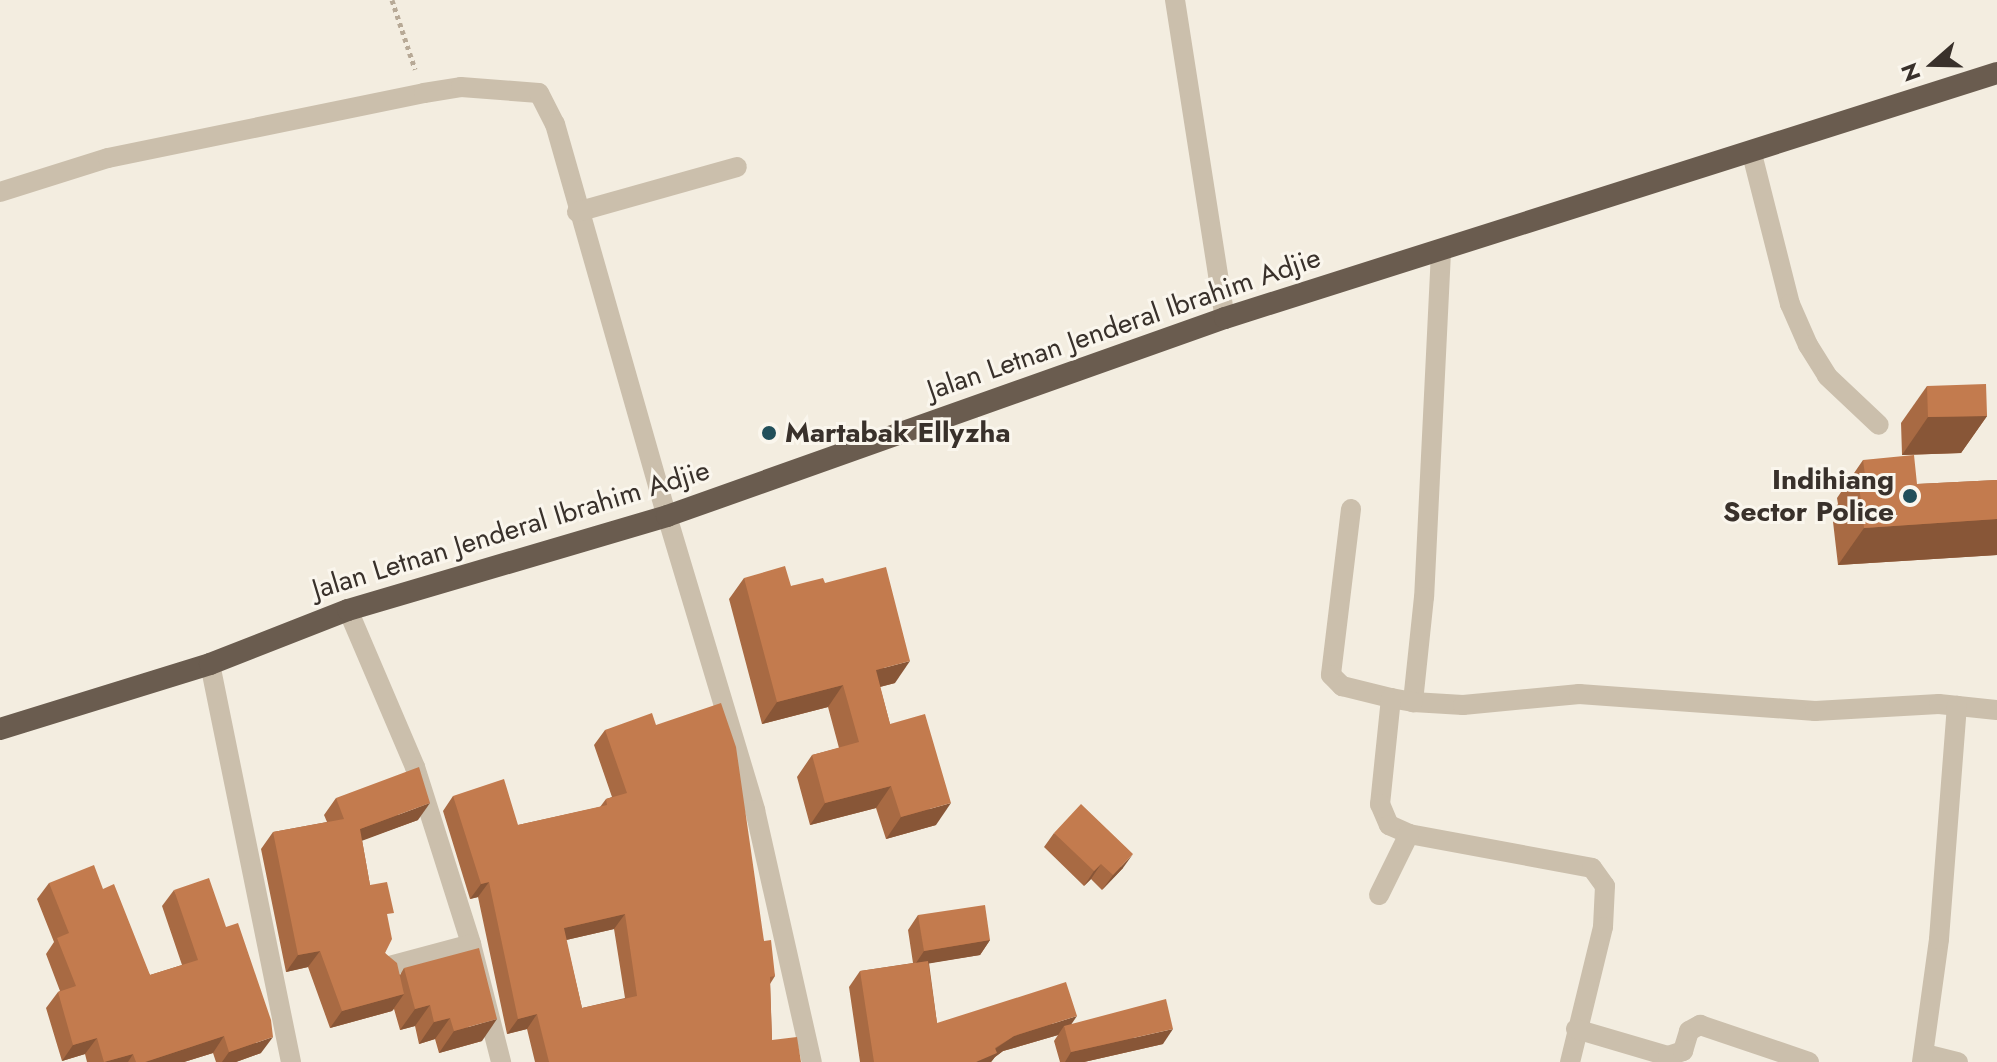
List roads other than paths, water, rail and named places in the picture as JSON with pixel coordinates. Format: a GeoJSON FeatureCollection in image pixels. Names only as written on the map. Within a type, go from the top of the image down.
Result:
{"type":"FeatureCollection","features":[{"type":"Feature","properties":{"kind":"highway","name":"Jalan Letnan Jenderal Ibrahim Adjie"},"geometry":{"type":"LineString","coordinates":[[0,729],[210,664],[348,610],[667,516],[1225,318],[1752,154],[1997,73]]}},
{"type":"Feature","properties":{"kind":"street"},"geometry":{"type":"LineString","coordinates":[[1175,0],[1225,318]]}},
{"type":"Feature","properties":{"kind":"street"},"geometry":{"type":"LineString","coordinates":[[0,192],[108,158],[424,93],[461,87],[539,93],[555,124],[577,212],[755,810],[812,1062]]}},
{"type":"Feature","properties":{"kind":"street"},"geometry":{"type":"LineString","coordinates":[[1752,154],[1790,304],[1808,345],[1827,376],[1879,425]]}},
{"type":"Feature","properties":{"kind":"street"},"geometry":{"type":"LineString","coordinates":[[577,212],[737,167]]}},
{"type":"Feature","properties":{"kind":"street"},"geometry":{"type":"LineString","coordinates":[[1413,702],[1429,518],[1441,252]]}},
{"type":"Feature","properties":{"kind":"street"},"geometry":{"type":"LineString","coordinates":[[1351,509],[1331,675],[1342,686],[1413,702],[1463,705],[1579,694],[1815,711],[1957,706],[1997,710]]}},
{"type":"Feature","properties":{"kind":"street"},"geometry":{"type":"LineString","coordinates":[[348,610],[415,767],[471,944],[501,1062]]}},
{"type":"Feature","properties":{"kind":"street"},"geometry":{"type":"LineString","coordinates":[[210,664],[291,1062]]}},
{"type":"Feature","properties":{"kind":"street"},"geometry":{"type":"LineString","coordinates":[[1391,698],[1380,804],[1389,825],[1409,834],[1592,868],[1601,877],[1607,899],[1603,927],[1570,1062]]}},
{"type":"Feature","properties":{"kind":"street"},"geometry":{"type":"LineString","coordinates":[[1957,706],[1924,1058],[1958,1062]]}},
{"type":"Feature","properties":{"kind":"street"},"geometry":{"type":"LineString","coordinates":[[1379,895],[1409,834]]}},
{"type":"Feature","properties":{"kind":"street"},"geometry":{"type":"LineString","coordinates":[[386,967],[471,944]]}},
{"type":"Feature","properties":{"kind":"street"},"geometry":{"type":"LineString","coordinates":[[1576,1029],[1668,1056],[1683,1051],[1689,1031],[1700,1025],[1809,1062]]}},
{"type":"Feature","properties":{"kind":"place","name":"Martabak Ellyzha"},"geometry":{"type":"Point","coordinates":[769,433]}},
{"type":"Feature","properties":{"kind":"place","name":"Indihiang Sector Police"},"geometry":{"type":"Point","coordinates":[1910,496]}}]}
